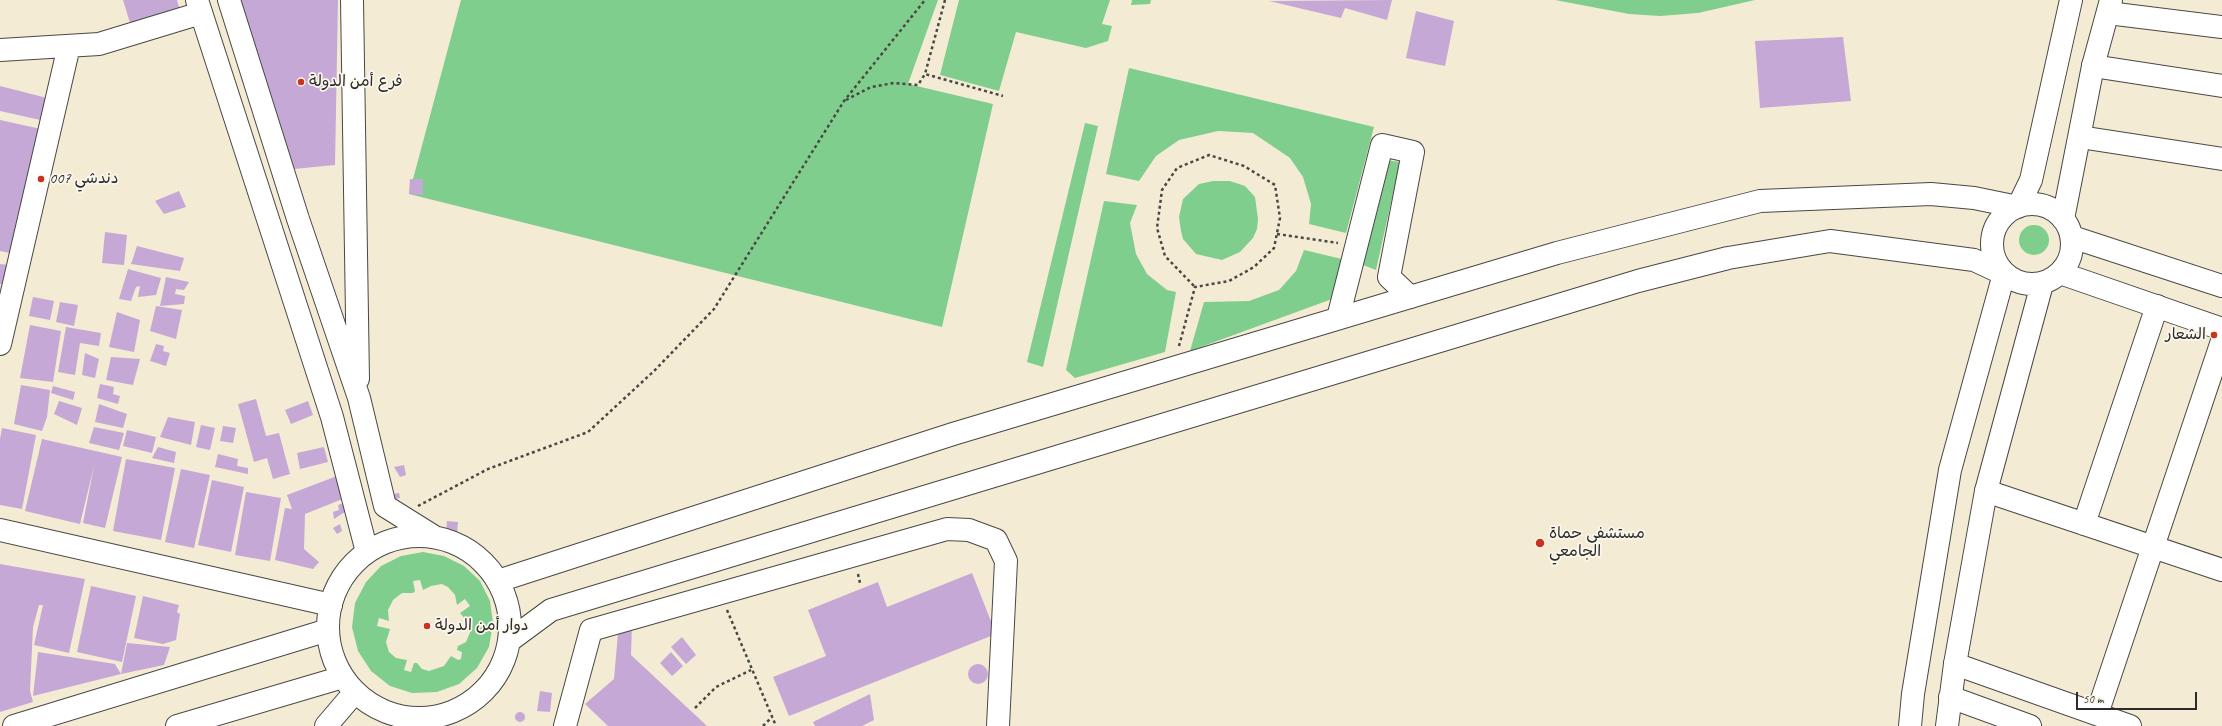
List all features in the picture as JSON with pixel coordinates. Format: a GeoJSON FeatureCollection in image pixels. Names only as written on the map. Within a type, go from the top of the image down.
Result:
{"type":"FeatureCollection","features":[{"type":"Feature","properties":{"kind":"main road"},"geometry":{"type":"LineString","coordinates":[[229,0],[298,219],[358,398],[385,506],[433,536],[458,544],[481,559],[498,581],[509,610],[509,641],[501,666],[487,688],[466,705],[443,715],[394,720],[372,706],[349,685],[332,655],[328,630],[331,605],[342,579],[351,567],[367,552],[387,541],[410,536],[433,536]]}},
{"type":"Feature","properties":{"kind":"main road"},"geometry":{"type":"LineString","coordinates":[[352,0],[358,398]]}},
{"type":"Feature","properties":{"kind":"main road"},"geometry":{"type":"LineString","coordinates":[[2018,207],[2031,180],[2071,0]]}},
{"type":"Feature","properties":{"kind":"main road"},"geometry":{"type":"LineString","coordinates":[[0,50],[99,44],[199,6],[332,417],[367,552]]}},
{"type":"Feature","properties":{"kind":"main road"},"geometry":{"type":"LineString","coordinates":[[509,641],[552,610],[559,607],[1638,281],[1728,258],[1830,241],[1974,260],[2022,284],[2042,284],[2052,280],[2060,273],[2070,256],[2068,228],[2080,137],[2093,66],[2110,7],[2222,27]]}},
{"type":"Feature","properties":{"kind":"main road"},"geometry":{"type":"LineString","coordinates":[[0,344],[69,46]]}},
{"type":"Feature","properties":{"kind":"main road"},"geometry":{"type":"LineString","coordinates":[[2093,66],[2222,86]]}},
{"type":"Feature","properties":{"kind":"main road"},"geometry":{"type":"LineString","coordinates":[[2080,137],[2222,159]]}},
{"type":"Feature","properties":{"kind":"main road"},"geometry":{"type":"LineString","coordinates":[[1338,318],[1382,145],[1413,152],[1388,277],[1410,297]]}},
{"type":"Feature","properties":{"kind":"main road"},"geometry":{"type":"LineString","coordinates":[[498,581],[953,434],[1338,318],[1557,253],[1760,201],[1931,194],[1974,198],[2018,207]]}},
{"type":"Feature","properties":{"kind":"main road"},"geometry":{"type":"LineString","coordinates":[[1910,726],[1913,694],[1950,470],[2004,274],[1994,257],[1992,237],[2001,218],[2018,207],[2027,204],[2047,207],[2068,228],[2222,286]]}},
{"type":"Feature","properties":{"kind":"main road"},"geometry":{"type":"LineString","coordinates":[[2060,273],[2222,329]]}},
{"type":"Feature","properties":{"kind":"main road"},"geometry":{"type":"LineString","coordinates":[[1947,726],[1955,664],[1986,491],[2042,284]]}},
{"type":"Feature","properties":{"kind":"main road"},"geometry":{"type":"LineString","coordinates":[[2084,524],[2157,306]]}},
{"type":"Feature","properties":{"kind":"main road"},"geometry":{"type":"LineString","coordinates":[[2097,714],[2222,341]]}},
{"type":"Feature","properties":{"kind":"main road"},"geometry":{"type":"LineString","coordinates":[[1986,491],[2222,570]]}},
{"type":"Feature","properties":{"kind":"main road"},"geometry":{"type":"LineString","coordinates":[[565,726],[590,630],[947,529],[968,530],[996,540],[1006,561],[998,726]]}},
{"type":"Feature","properties":{"kind":"main road"},"geometry":{"type":"LineString","coordinates":[[0,530],[331,605]]}},
{"type":"Feature","properties":{"kind":"main road"},"geometry":{"type":"LineString","coordinates":[[14,726],[328,630]]}},
{"type":"Feature","properties":{"kind":"main road"},"geometry":{"type":"LineString","coordinates":[[1955,664],[2130,726]]}},
{"type":"Feature","properties":{"kind":"main road"},"geometry":{"type":"LineString","coordinates":[[177,726],[349,685]]}},
{"type":"Feature","properties":{"kind":"main road"},"geometry":{"type":"LineString","coordinates":[[326,726],[349,685]]}},
{"type":"Feature","properties":{"kind":"main road"},"geometry":{"type":"LineString","coordinates":[[1950,697],[2030,726]]}},
{"type":"Feature","properties":{"kind":"main road"},"geometry":{"type":"LineString","coordinates":[[460,726],[466,705]]}},
{"type":"Feature","properties":{"kind":"path"},"geometry":{"type":"LineString","coordinates":[[400,515],[488,468],[588,432],[654,371],[714,309],[844,101],[925,0]]}},
{"type":"Feature","properties":{"kind":"path"},"geometry":{"type":"LineString","coordinates":[[844,101],[871,88],[894,83],[918,85],[925,74],[945,0]]}},
{"type":"Feature","properties":{"kind":"path"},"geometry":{"type":"LineString","coordinates":[[925,74],[1002,96]]}},
{"type":"Feature","properties":{"kind":"path"},"geometry":{"type":"LineString","coordinates":[[1209,155],[1244,166],[1274,185],[1280,218],[1274,248],[1254,267],[1228,281],[1196,287],[1165,256],[1157,228],[1162,190],[1177,168],[1209,155]]}},
{"type":"Feature","properties":{"kind":"path"},"geometry":{"type":"LineString","coordinates":[[1277,234],[1356,246]]}},
{"type":"Feature","properties":{"kind":"path"},"geometry":{"type":"LineString","coordinates":[[1173,368],[1196,287]]}},
{"type":"Feature","properties":{"kind":"path"},"geometry":{"type":"LineString","coordinates":[[726,608],[776,726]]}},
{"type":"Feature","properties":{"kind":"path"},"geometry":{"type":"LineString","coordinates":[[694,708],[716,687],[751,670]]}},
{"type":"Feature","properties":{"kind":"path"},"geometry":{"type":"LineString","coordinates":[[763,726],[772,718]]}},
{"type":"Feature","properties":{"kind":"green space"},"geometry":{"type":"Polygon","coordinates":[[[461,0],[938,0],[908,84],[993,104],[942,327],[409,194],[461,0]]]}},
{"type":"Feature","properties":{"kind":"green space"},"geometry":{"type":"Polygon","coordinates":[[[959,0],[1110,0],[1102,24],[1112,26],[1108,41],[1086,48],[1016,32],[999,91],[940,75],[959,0]]]}},
{"type":"Feature","properties":{"kind":"green space"},"geometry":{"type":"Polygon","coordinates":[[[1132,0],[1151,0],[1150,4],[1131,5],[1132,0]]]}},
{"type":"Feature","properties":{"kind":"green space"},"geometry":{"type":"Polygon","coordinates":[[[1555,0],[1755,0],[1698,13],[1660,16],[1629,14],[1555,0]]]}},
{"type":"Feature","properties":{"kind":"green space"},"geometry":{"type":"Polygon","coordinates":[[[1129,68],[1374,127],[1346,233],[1309,224],[1311,204],[1303,177],[1290,158],[1253,133],[1218,131],[1179,140],[1156,156],[1139,181],[1106,174],[1129,68]]]}},
{"type":"Feature","properties":{"kind":"green space"},"geometry":{"type":"Polygon","coordinates":[[[1085,123],[1098,126],[1043,367],[1027,362],[1085,123]]]}},
{"type":"Feature","properties":{"kind":"green space"},"geometry":{"type":"Polygon","coordinates":[[[1385,160],[1400,162],[1376,270],[1363,265],[1385,160]]]}},
{"type":"Feature","properties":{"kind":"green space"},"geometry":{"type":"Polygon","coordinates":[[[1213,181],[1230,181],[1245,186],[1255,197],[1258,219],[1257,229],[1253,238],[1240,252],[1222,260],[1196,254],[1183,239],[1181,231],[1179,217],[1183,199],[1199,184],[1213,181]]]}},
{"type":"Feature","properties":{"kind":"green space"},"geometry":{"type":"Polygon","coordinates":[[[1104,201],[1137,205],[1130,223],[1136,254],[1147,274],[1167,290],[1176,292],[1165,352],[1075,378],[1066,370],[1104,201]]]}},
{"type":"Feature","properties":{"kind":"green space"},"geometry":{"type":"Polygon","coordinates":[[[2034,225],[2045,229],[2049,240],[2045,251],[2034,255],[2023,251],[2019,240],[2023,229],[2034,225]]]}},
{"type":"Feature","properties":{"kind":"green space"},"geometry":{"type":"Polygon","coordinates":[[[1304,250],[1342,259],[1332,299],[1190,351],[1204,302],[1249,301],[1279,290],[1296,271],[1304,250]]]}},
{"type":"Feature","properties":{"kind":"green space"},"geometry":{"type":"Polygon","coordinates":[[[423,552],[444,556],[464,566],[480,581],[490,601],[493,623],[489,647],[477,668],[459,684],[437,692],[412,693],[390,686],[371,671],[358,651],[352,627],[355,603],[366,582],[381,566],[401,556],[423,552]],[[420,580],[413,581],[415,591],[413,593],[402,593],[393,600],[388,610],[389,621],[379,618],[377,626],[390,629],[386,642],[389,652],[396,658],[407,660],[404,670],[411,672],[414,663],[417,663],[422,669],[429,671],[444,666],[451,656],[458,660],[461,659],[462,652],[457,650],[458,646],[466,642],[471,630],[470,625],[460,613],[470,606],[465,599],[457,605],[455,595],[448,587],[442,584],[431,586],[423,590],[420,580]]]}},
{"type":"Feature","properties":{"kind":"building"},"geometry":{"type":"Polygon","coordinates":[[[123,0],[177,0],[180,11],[131,26],[123,0]]]}},
{"type":"Feature","properties":{"kind":"building","name":"فرع أمن الدولة"},"geometry":{"type":"Polygon","coordinates":[[[241,0],[338,0],[335,165],[294,169],[241,0]]]}},
{"type":"Feature","properties":{"kind":"building"},"geometry":{"type":"Polygon","coordinates":[[[1392,0],[1387,20],[1345,8],[1341,18],[1269,1],[1392,0]]]}},
{"type":"Feature","properties":{"kind":"building"},"geometry":{"type":"Polygon","coordinates":[[[1416,11],[1454,21],[1445,66],[1406,58],[1416,11]]]}},
{"type":"Feature","properties":{"kind":"building"},"geometry":{"type":"Polygon","coordinates":[[[1843,37],[1851,101],[1760,108],[1755,41],[1843,37]]]}},
{"type":"Feature","properties":{"kind":"building"},"geometry":{"type":"Polygon","coordinates":[[[0,86],[51,99],[45,121],[0,111],[0,86]]]}},
{"type":"Feature","properties":{"kind":"building"},"geometry":{"type":"Polygon","coordinates":[[[0,120],[41,129],[15,254],[0,251],[0,120]]]}},
{"type":"Feature","properties":{"kind":"building"},"geometry":{"type":"Polygon","coordinates":[[[410,179],[423,179],[423,195],[409,194],[410,179]]]}},
{"type":"Feature","properties":{"kind":"building"},"geometry":{"type":"Polygon","coordinates":[[[179,191],[186,207],[164,214],[155,201],[179,191]]]}},
{"type":"Feature","properties":{"kind":"building"},"geometry":{"type":"Polygon","coordinates":[[[105,232],[127,235],[124,265],[102,263],[105,232]]]}},
{"type":"Feature","properties":{"kind":"building"},"geometry":{"type":"Polygon","coordinates":[[[137,246],[184,258],[180,271],[131,264],[137,246]]]}},
{"type":"Feature","properties":{"kind":"building"},"geometry":{"type":"Polygon","coordinates":[[[0,264],[9,265],[5,285],[0,284],[0,264]]]}},
{"type":"Feature","properties":{"kind":"building"},"geometry":{"type":"Polygon","coordinates":[[[128,269],[161,278],[156,295],[138,297],[140,286],[136,287],[131,301],[119,299],[128,269]]]}},
{"type":"Feature","properties":{"kind":"building"},"geometry":{"type":"Polygon","coordinates":[[[166,277],[189,282],[184,290],[176,289],[175,294],[185,296],[184,304],[160,306],[166,277]]]}},
{"type":"Feature","properties":{"kind":"building"},"geometry":{"type":"Polygon","coordinates":[[[33,297],[54,301],[50,320],[29,316],[33,297]]]}},
{"type":"Feature","properties":{"kind":"building"},"geometry":{"type":"Polygon","coordinates":[[[60,302],[78,305],[74,326],[56,322],[60,302]]]}},
{"type":"Feature","properties":{"kind":"building"},"geometry":{"type":"Polygon","coordinates":[[[156,306],[182,310],[176,339],[150,331],[156,306]]]}},
{"type":"Feature","properties":{"kind":"building"},"geometry":{"type":"Polygon","coordinates":[[[117,312],[140,320],[134,352],[109,347],[117,312]]]}},
{"type":"Feature","properties":{"kind":"building"},"geometry":{"type":"Polygon","coordinates":[[[30,325],[61,331],[53,382],[20,378],[30,325]]]}},
{"type":"Feature","properties":{"kind":"building"},"geometry":{"type":"Polygon","coordinates":[[[66,327],[101,333],[99,346],[80,343],[75,375],[58,372],[66,327]]]}},
{"type":"Feature","properties":{"kind":"building"},"geometry":{"type":"Polygon","coordinates":[[[156,344],[164,346],[163,351],[170,353],[166,366],[150,361],[156,344]]]}},
{"type":"Feature","properties":{"kind":"building"},"geometry":{"type":"Polygon","coordinates":[[[85,353],[99,359],[95,378],[82,375],[85,353]]]}},
{"type":"Feature","properties":{"kind":"building"},"geometry":{"type":"Polygon","coordinates":[[[111,357],[140,359],[133,385],[106,380],[111,357]]]}},
{"type":"Feature","properties":{"kind":"building"},"geometry":{"type":"Polygon","coordinates":[[[100,384],[114,387],[113,394],[120,396],[118,404],[97,398],[100,384]]]}},
{"type":"Feature","properties":{"kind":"building"},"geometry":{"type":"Polygon","coordinates":[[[21,385],[50,390],[47,417],[42,431],[14,424],[21,385]]]}},
{"type":"Feature","properties":{"kind":"building"},"geometry":{"type":"Polygon","coordinates":[[[53,386],[75,392],[73,400],[51,393],[53,386]]]}},
{"type":"Feature","properties":{"kind":"building"},"geometry":{"type":"Polygon","coordinates":[[[256,399],[266,436],[279,433],[290,474],[273,479],[267,458],[254,462],[238,404],[256,399]]]}},
{"type":"Feature","properties":{"kind":"building"},"geometry":{"type":"Polygon","coordinates":[[[59,401],[82,408],[77,425],[54,414],[59,401]]]}},
{"type":"Feature","properties":{"kind":"building"},"geometry":{"type":"Polygon","coordinates":[[[308,401],[313,415],[291,424],[285,410],[308,401]]]}},
{"type":"Feature","properties":{"kind":"building"},"geometry":{"type":"Polygon","coordinates":[[[99,404],[127,414],[123,428],[95,422],[99,404]]]}},
{"type":"Feature","properties":{"kind":"building"},"geometry":{"type":"Polygon","coordinates":[[[168,417],[195,422],[191,445],[160,437],[168,417]]]}},
{"type":"Feature","properties":{"kind":"building"},"geometry":{"type":"Polygon","coordinates":[[[201,425],[215,428],[210,450],[196,447],[201,425]]]}},
{"type":"Feature","properties":{"kind":"building"},"geometry":{"type":"Polygon","coordinates":[[[223,426],[236,428],[233,443],[220,441],[223,426]]]}},
{"type":"Feature","properties":{"kind":"building"},"geometry":{"type":"Polygon","coordinates":[[[94,427],[124,433],[119,450],[89,443],[94,427]]]}},
{"type":"Feature","properties":{"kind":"building"},"geometry":{"type":"Polygon","coordinates":[[[2,428],[36,435],[22,509],[0,505],[0,439],[2,428]]]}},
{"type":"Feature","properties":{"kind":"building"},"geometry":{"type":"Polygon","coordinates":[[[127,430],[156,437],[152,453],[123,446],[127,430]]]}},
{"type":"Feature","properties":{"kind":"building"},"geometry":{"type":"Polygon","coordinates":[[[42,439],[122,457],[105,528],[83,523],[94,466],[80,524],[25,511],[42,439]]]}},
{"type":"Feature","properties":{"kind":"building"},"geometry":{"type":"Polygon","coordinates":[[[158,447],[176,452],[174,463],[152,458],[158,447]]]}},
{"type":"Feature","properties":{"kind":"building"},"geometry":{"type":"Polygon","coordinates":[[[324,447],[328,462],[300,469],[297,453],[324,447]]]}},
{"type":"Feature","properties":{"kind":"building"},"geometry":{"type":"Polygon","coordinates":[[[218,454],[238,459],[237,466],[248,468],[248,474],[215,467],[218,454]]]}},
{"type":"Feature","properties":{"kind":"building"},"geometry":{"type":"Polygon","coordinates":[[[126,459],[175,468],[161,540],[113,531],[126,459]]]}},
{"type":"Feature","properties":{"kind":"building"},"geometry":{"type":"Polygon","coordinates":[[[404,465],[406,475],[400,477],[394,467],[404,465]]]}},
{"type":"Feature","properties":{"kind":"building"},"geometry":{"type":"Polygon","coordinates":[[[181,469],[210,475],[194,548],[165,542],[181,469]]]}},
{"type":"Feature","properties":{"kind":"building"},"geometry":{"type":"Polygon","coordinates":[[[337,476],[345,498],[305,514],[304,549],[319,562],[313,569],[275,560],[285,508],[292,509],[287,495],[337,476]]]}},
{"type":"Feature","properties":{"kind":"building"},"geometry":{"type":"Polygon","coordinates":[[[212,480],[244,487],[231,552],[198,545],[212,480]]]}},
{"type":"Feature","properties":{"kind":"building"},"geometry":{"type":"Polygon","coordinates":[[[246,492],[281,498],[270,561],[235,555],[246,492]]]}},
{"type":"Feature","properties":{"kind":"building"},"geometry":{"type":"Polygon","coordinates":[[[399,493],[400,498],[395,499],[394,494],[399,493]]]}},
{"type":"Feature","properties":{"kind":"building"},"geometry":{"type":"Polygon","coordinates":[[[345,503],[348,510],[334,519],[333,512],[339,510],[338,505],[345,503]]]}},
{"type":"Feature","properties":{"kind":"building"},"geometry":{"type":"Polygon","coordinates":[[[447,521],[458,522],[457,533],[446,532],[447,521]]]}},
{"type":"Feature","properties":{"kind":"building"},"geometry":{"type":"Polygon","coordinates":[[[340,524],[342,531],[337,534],[333,528],[340,524]]]}},
{"type":"Feature","properties":{"kind":"building"},"geometry":{"type":"Polygon","coordinates":[[[0,564],[85,579],[69,653],[34,645],[43,605],[39,605],[33,627],[30,691],[33,702],[0,712],[0,564]]]}},
{"type":"Feature","properties":{"kind":"building"},"geometry":{"type":"Polygon","coordinates":[[[972,573],[996,634],[789,716],[773,677],[826,656],[808,610],[878,582],[887,607],[972,573]]]}},
{"type":"Feature","properties":{"kind":"building"},"geometry":{"type":"Polygon","coordinates":[[[91,586],[136,596],[122,662],[77,652],[91,586]]]}},
{"type":"Feature","properties":{"kind":"building"},"geometry":{"type":"Polygon","coordinates":[[[143,596],[179,605],[177,612],[180,614],[176,640],[163,644],[134,638],[143,596]]]}},
{"type":"Feature","properties":{"kind":"building"},"geometry":{"type":"Polygon","coordinates":[[[632,624],[631,655],[707,726],[608,726],[585,704],[614,679],[618,633],[632,624]]]}},
{"type":"Feature","properties":{"kind":"building"},"geometry":{"type":"Polygon","coordinates":[[[682,637],[696,655],[686,664],[671,647],[682,637]]]}},
{"type":"Feature","properties":{"kind":"building"},"geometry":{"type":"Polygon","coordinates":[[[127,643],[170,647],[164,665],[121,674],[127,643]]]}},
{"type":"Feature","properties":{"kind":"building"},"geometry":{"type":"Polygon","coordinates":[[[38,652],[115,664],[121,674],[33,696],[38,652]]]}},
{"type":"Feature","properties":{"kind":"building"},"geometry":{"type":"Polygon","coordinates":[[[671,652],[683,666],[672,676],[660,663],[671,652]]]}},
{"type":"Feature","properties":{"kind":"building"},"geometry":{"type":"Polygon","coordinates":[[[978,664],[985,667],[988,674],[985,681],[978,684],[971,681],[968,674],[971,667],[978,664]]]}},
{"type":"Feature","properties":{"kind":"building"},"geometry":{"type":"Polygon","coordinates":[[[540,691],[552,693],[550,712],[537,711],[540,691]]]}},
{"type":"Feature","properties":{"kind":"building"},"geometry":{"type":"Polygon","coordinates":[[[870,694],[874,720],[862,726],[815,726],[813,722],[870,694]]]}},
{"type":"Feature","properties":{"kind":"building"},"geometry":{"type":"Polygon","coordinates":[[[518,712],[522,712],[525,717],[522,722],[518,722],[515,719],[515,715],[518,712]]]}},
{"type":"Feature","properties":{"kind":"place","name":"فرع أمن الدولة"},"geometry":{"type":"Point","coordinates":[301,82]}},
{"type":"Feature","properties":{"kind":"place","name":"دندشي 007"},"geometry":{"type":"Point","coordinates":[41,179]}},
{"type":"Feature","properties":{"kind":"place","name":"الشعار"},"geometry":{"type":"Point","coordinates":[2214,335]}},
{"type":"Feature","properties":{"kind":"place","name":"مستشفى حماة الجامعي"},"geometry":{"type":"Point","coordinates":[1540,543]}},
{"type":"Feature","properties":{"kind":"place","name":"دوار أمن الدولة"},"geometry":{"type":"Point","coordinates":[427,626]}}]}
